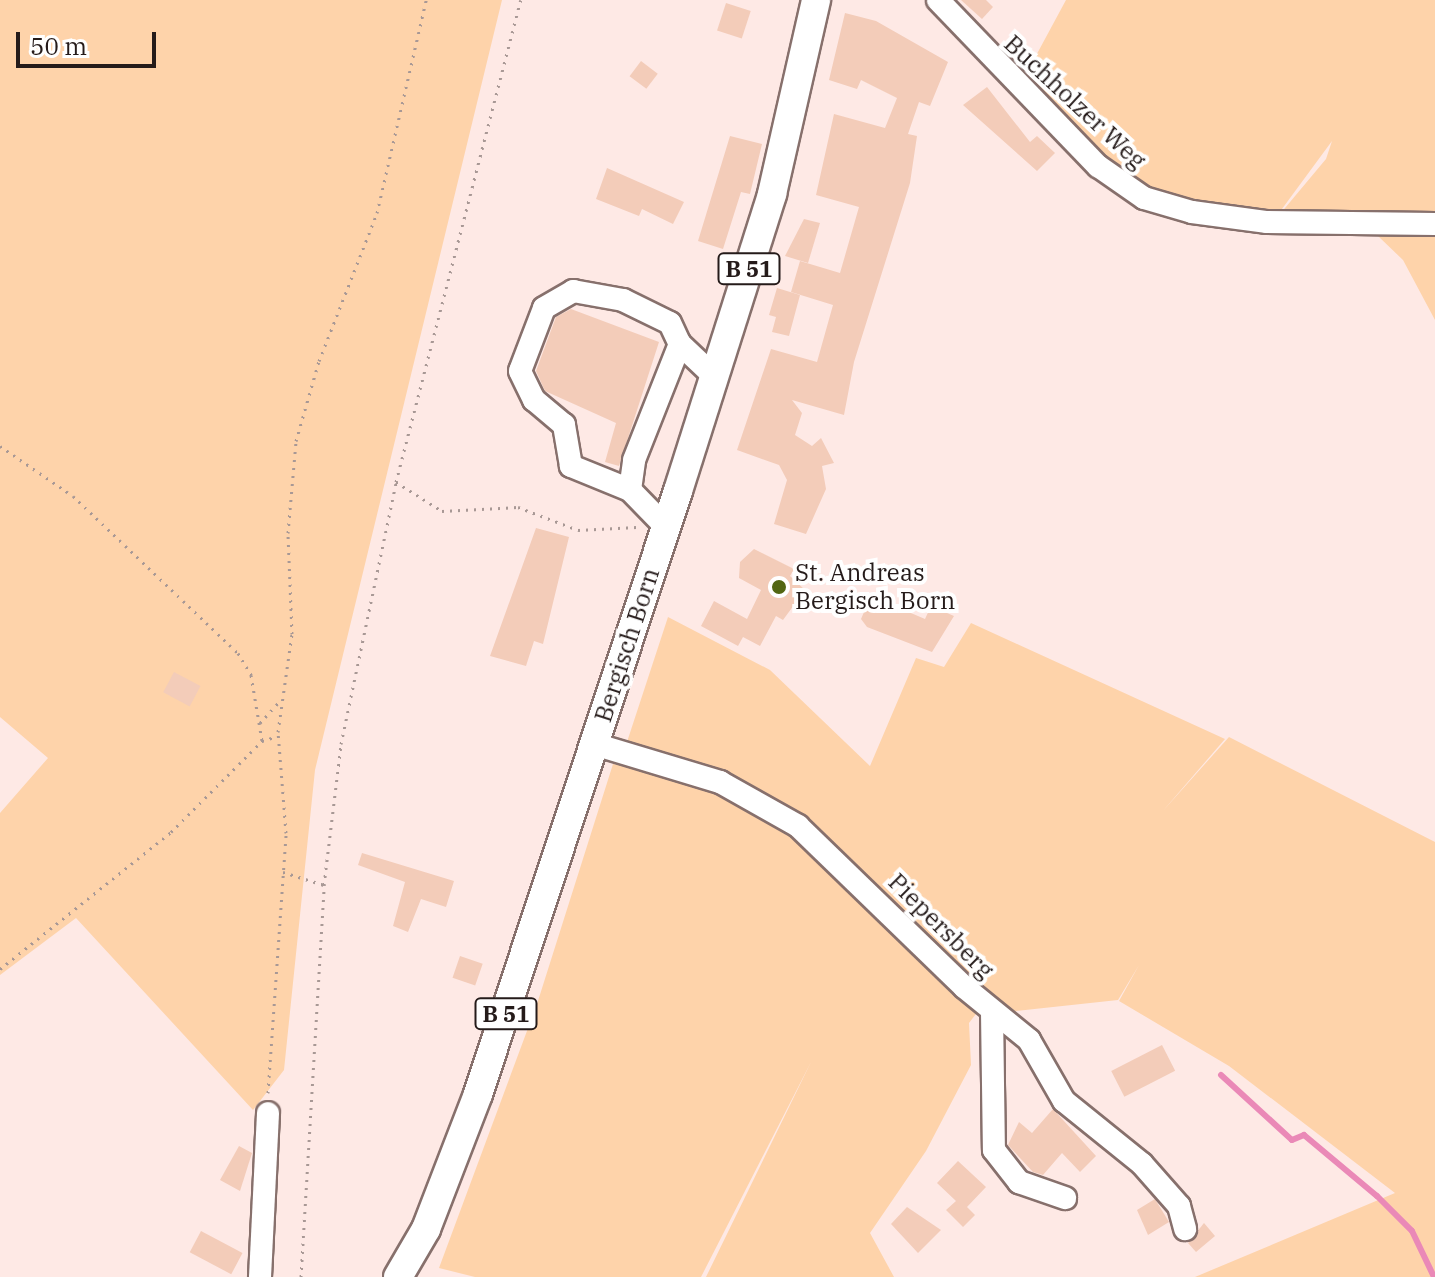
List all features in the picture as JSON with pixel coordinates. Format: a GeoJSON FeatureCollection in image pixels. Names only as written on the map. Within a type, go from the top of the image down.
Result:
{"type":"FeatureCollection","features":[{"type":"Feature","properties":{"kind":"main road","name":"Bergisch Born"},"geometry":{"type":"LineString","coordinates":[[398,1277],[426,1229],[466,1128],[594,744],[655,526],[715,377],[772,194],[816,0]]}},
{"type":"Feature","properties":{"kind":"street","name":"Buchholzer Weg"},"geometry":{"type":"LineString","coordinates":[[938,0],[1098,166],[1144,198],[1253,220],[1435,224]]}},
{"type":"Feature","properties":{"kind":"street"},"geometry":{"type":"LineString","coordinates":[[655,526],[630,490],[571,466],[564,425],[534,400],[520,371],[537,319],[553,298],[585,290],[660,316],[680,344],[715,377]]}},
{"type":"Feature","properties":{"kind":"street"},"geometry":{"type":"LineString","coordinates":[[630,490],[634,460],[680,344]]}},
{"type":"Feature","properties":{"kind":"street","name":"Piepersberg"},"geometry":{"type":"LineString","coordinates":[[594,744],[688,770],[772,808],[992,1012],[1029,1040],[1064,1101],[1109,1134],[1179,1206],[1185,1229]]}},
{"type":"Feature","properties":{"kind":"street"},"geometry":{"type":"LineString","coordinates":[[992,1012],[994,1150],[1019,1182],[1065,1198]]}},
{"type":"Feature","properties":{"kind":"street"},"geometry":{"type":"LineString","coordinates":[[260,1277],[268,1113]]}},
{"type":"Feature","properties":{"kind":"path"},"geometry":{"type":"LineString","coordinates":[[268,1113],[283,872],[278,736],[292,634],[288,533],[296,441],[319,361],[377,213],[426,0]]}},
{"type":"Feature","properties":{"kind":"path"},"geometry":{"type":"LineString","coordinates":[[301,1277],[324,885],[341,744],[396,482],[521,0]]}},
{"type":"Feature","properties":{"kind":"path"},"geometry":{"type":"LineString","coordinates":[[0,446],[73,496],[238,653],[251,675],[262,741]]}},
{"type":"Feature","properties":{"kind":"path"},"geometry":{"type":"LineString","coordinates":[[396,482],[442,511],[518,507],[578,530],[655,526]]}},
{"type":"Feature","properties":{"kind":"path"},"geometry":{"type":"LineString","coordinates":[[260,723],[281,700]]}},
{"type":"Feature","properties":{"kind":"path"},"geometry":{"type":"LineString","coordinates":[[0,969],[171,832],[262,741],[278,736]]}},
{"type":"Feature","properties":{"kind":"path"},"geometry":{"type":"LineString","coordinates":[[283,872],[324,885]]}},
{"type":"Feature","properties":{"kind":"shaded area"},"geometry":{"type":"Polygon","coordinates":[[[0,0],[502,0],[315,770],[284,1070],[253,1110],[76,918],[0,975],[0,813],[48,758],[0,717],[0,0]]]}},
{"type":"Feature","properties":{"kind":"shaded area"},"geometry":{"type":"Polygon","coordinates":[[[1066,0],[1435,0],[1435,220],[1280,214],[1326,159],[1332,141],[1279,213],[1192,202],[1150,189],[1097,150],[1025,76],[1066,0]]]}},
{"type":"Feature","properties":{"kind":"shaded area"},"geometry":{"type":"Polygon","coordinates":[[[1435,233],[1435,320],[1403,260],[1378,236],[1435,233]]]}},
{"type":"Feature","properties":{"kind":"shaded area"},"geometry":{"type":"Polygon","coordinates":[[[668,617],[770,670],[870,766],[916,658],[944,667],[971,623],[1225,739],[1162,812],[1229,737],[1435,842],[1435,1277],[1195,1277],[1395,1193],[1229,1066],[1119,1001],[1139,965],[1118,1000],[1006,1012],[804,822],[626,745],[668,617]]]}},
{"type":"Feature","properties":{"kind":"shaded area"},"geometry":{"type":"Polygon","coordinates":[[[613,764],[686,777],[798,834],[979,1010],[969,1023],[971,1065],[926,1151],[870,1233],[894,1277],[706,1277],[811,1062],[701,1277],[475,1277],[439,1268],[537,1004],[613,764]]]}},
{"type":"Feature","properties":{"kind":"building"},"geometry":{"type":"Polygon","coordinates":[[[961,0],[986,0],[993,7],[982,19],[961,0]]]}},
{"type":"Feature","properties":{"kind":"building"},"geometry":{"type":"Polygon","coordinates":[[[726,3],[751,11],[742,39],[717,31],[726,3]]]}},
{"type":"Feature","properties":{"kind":"building"},"geometry":{"type":"Polygon","coordinates":[[[845,13],[876,21],[948,62],[930,106],[919,102],[908,134],[917,136],[910,183],[854,362],[844,415],[792,400],[802,413],[795,435],[812,446],[821,438],[834,463],[822,466],[826,489],[806,534],[774,524],[787,480],[779,465],[737,450],[771,349],[817,362],[833,305],[791,292],[800,261],[840,273],[859,207],[816,195],[834,114],[885,128],[897,98],[861,80],[857,89],[829,80],[845,13]]]}},
{"type":"Feature","properties":{"kind":"building"},"geometry":{"type":"Polygon","coordinates":[[[641,61],[658,74],[646,89],[630,76],[641,61]]]}},
{"type":"Feature","properties":{"kind":"building"},"geometry":{"type":"Polygon","coordinates":[[[987,87],[1030,142],[1037,136],[1055,153],[1037,171],[963,105],[987,87]]]}},
{"type":"Feature","properties":{"kind":"building"},"geometry":{"type":"Polygon","coordinates":[[[730,136],[762,144],[750,194],[741,192],[723,249],[698,241],[730,136]]]}},
{"type":"Feature","properties":{"kind":"building"},"geometry":{"type":"Polygon","coordinates":[[[607,168],[684,202],[673,224],[642,209],[639,216],[596,199],[607,168]]]}},
{"type":"Feature","properties":{"kind":"building"},"geometry":{"type":"Polygon","coordinates":[[[804,219],[820,223],[808,263],[785,256],[804,219]]]}},
{"type":"Feature","properties":{"kind":"building"},"geometry":{"type":"Polygon","coordinates":[[[777,288],[800,295],[789,336],[772,332],[776,317],[769,315],[777,288]]]}},
{"type":"Feature","properties":{"kind":"building"},"geometry":{"type":"Polygon","coordinates":[[[571,309],[659,342],[619,466],[605,462],[616,423],[545,391],[536,371],[556,317],[571,309]]]}},
{"type":"Feature","properties":{"kind":"building"},"geometry":{"type":"Polygon","coordinates":[[[536,528],[569,537],[543,644],[534,641],[526,666],[490,656],[536,528]]]}},
{"type":"Feature","properties":{"kind":"building"},"geometry":{"type":"Polygon","coordinates":[[[754,549],[794,569],[790,576],[805,590],[783,620],[776,616],[760,646],[743,637],[738,646],[701,626],[714,601],[747,619],[761,590],[739,578],[740,562],[754,549]]]}},
{"type":"Feature","properties":{"kind":"building"},"geometry":{"type":"Polygon","coordinates":[[[871,596],[925,619],[931,606],[954,616],[932,652],[867,627],[861,619],[871,596]]]}},
{"type":"Feature","properties":{"kind":"building"},"geometry":{"type":"Polygon","coordinates":[[[174,672],[200,686],[190,706],[163,692],[174,672]]]}},
{"type":"Feature","properties":{"kind":"building"},"geometry":{"type":"Polygon","coordinates":[[[362,853],[454,881],[446,907],[421,899],[408,932],[393,926],[405,882],[358,865],[362,853]]]}},
{"type":"Feature","properties":{"kind":"building"},"geometry":{"type":"Polygon","coordinates":[[[460,956],[483,964],[475,986],[453,978],[460,956]]]}},
{"type":"Feature","properties":{"kind":"building"},"geometry":{"type":"Polygon","coordinates":[[[1162,1045],[1175,1071],[1124,1097],[1111,1071],[1162,1045]]]}},
{"type":"Feature","properties":{"kind":"building"},"geometry":{"type":"Polygon","coordinates":[[[1053,1109],[1096,1156],[1080,1172],[1062,1153],[1043,1175],[1033,1172],[1008,1145],[1019,1122],[1032,1133],[1053,1109]]]}},
{"type":"Feature","properties":{"kind":"building"},"geometry":{"type":"Polygon","coordinates":[[[239,1146],[252,1153],[240,1191],[220,1180],[239,1146]]]}},
{"type":"Feature","properties":{"kind":"building"},"geometry":{"type":"Polygon","coordinates":[[[958,1161],[986,1187],[967,1207],[975,1215],[963,1227],[946,1210],[956,1201],[937,1183],[958,1161]]]}},
{"type":"Feature","properties":{"kind":"building"},"geometry":{"type":"Polygon","coordinates":[[[1155,1199],[1169,1222],[1148,1235],[1137,1210],[1155,1199]]]}},
{"type":"Feature","properties":{"kind":"building"},"geometry":{"type":"Polygon","coordinates":[[[907,1207],[941,1230],[918,1253],[891,1224],[907,1207]]]}},
{"type":"Feature","properties":{"kind":"building"},"geometry":{"type":"Polygon","coordinates":[[[1204,1223],[1215,1236],[1196,1252],[1188,1243],[1204,1223]]]}},
{"type":"Feature","properties":{"kind":"building"},"geometry":{"type":"Polygon","coordinates":[[[201,1231],[242,1253],[231,1274],[190,1252],[201,1231]]]}},
{"type":"Feature","properties":{"kind":"waterway"},"geometry":{"type":"LineString","coordinates":[[1221,1075],[1292,1140],[1304,1135],[1377,1196],[1412,1231],[1434,1277]]}},
{"type":"Feature","properties":{"kind":"place","name":"St. Andreas Bergisch Born"},"geometry":{"type":"Point","coordinates":[779,587]}}]}
